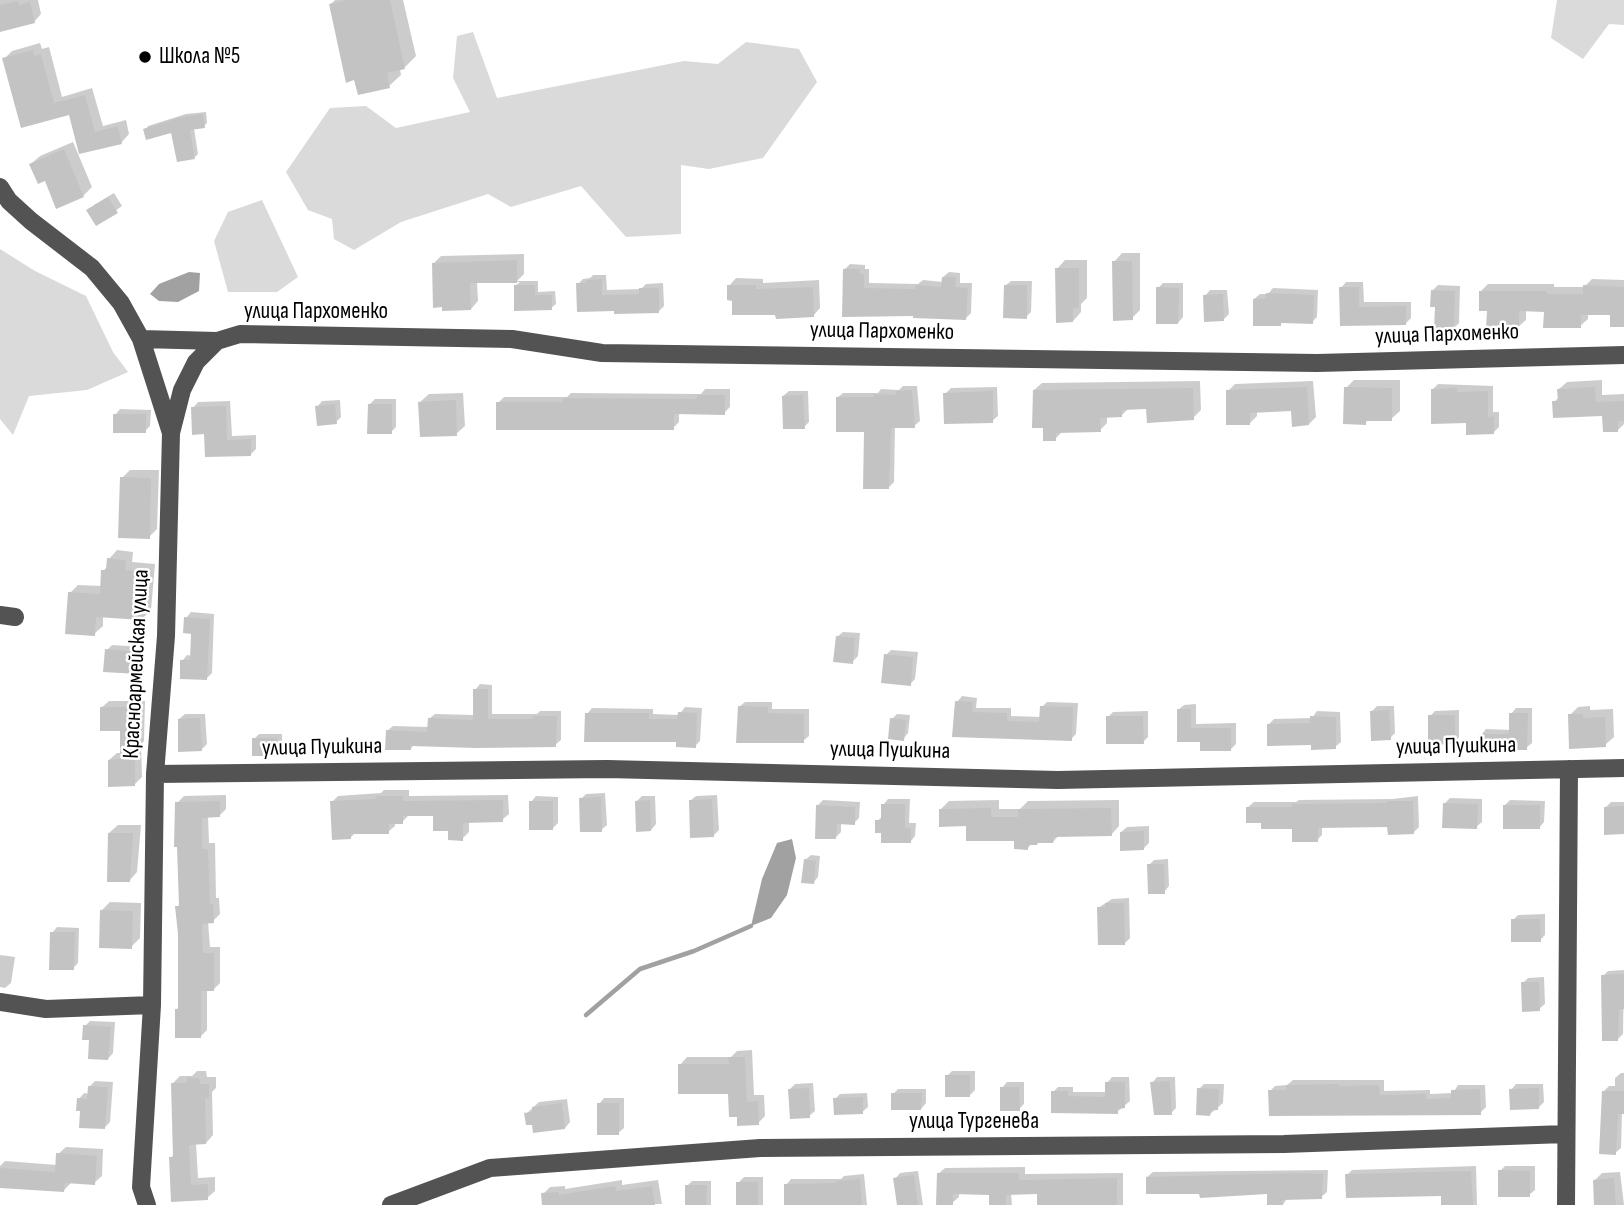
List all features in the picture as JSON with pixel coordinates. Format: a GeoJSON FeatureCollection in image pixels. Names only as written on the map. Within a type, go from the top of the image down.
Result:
{"type":"FeatureCollection","features":[{"type":"Feature","properties":{"kind":"street","name":"Красноармейская улица"},"geometry":{"type":"LineString","coordinates":[[0,187],[9,201],[31,221],[92,268],[121,303],[141,339],[171,433],[166,636],[155,774],[152,1005],[141,1187],[147,1205]]}},
{"type":"Feature","properties":{"kind":"street","name":"улица Пархоменко"},"geometry":{"type":"LineString","coordinates":[[141,339],[217,341],[240,334],[512,339],[602,353],[1317,363],[1624,355]]}},
{"type":"Feature","properties":{"kind":"street"},"geometry":{"type":"LineString","coordinates":[[171,433],[181,390],[196,362],[217,341]]}},
{"type":"Feature","properties":{"kind":"street","name":"улица Пушкина"},"geometry":{"type":"LineString","coordinates":[[155,774],[607,769],[1058,780],[1624,768]]}},
{"type":"Feature","properties":{"kind":"street"},"geometry":{"type":"LineString","coordinates":[[1566,1205],[1569,769]]}},
{"type":"Feature","properties":{"kind":"street"},"geometry":{"type":"LineString","coordinates":[[0,1002],[46,1009],[152,1005]]}},
{"type":"Feature","properties":{"kind":"street","name":"улица Тургенева"},"geometry":{"type":"LineString","coordinates":[[391,1205],[490,1168],[760,1148],[1284,1144],[1565,1134]]}},
{"type":"Feature","properties":{"kind":"shaded area"},"geometry":{"type":"Polygon","coordinates":[[[1557,0],[1624,0],[1624,25],[1609,24],[1583,59],[1551,38],[1557,0]]]}},
{"type":"Feature","properties":{"kind":"shaded area"},"geometry":{"type":"Polygon","coordinates":[[[473,32],[497,98],[684,61],[718,64],[746,42],[799,49],[817,82],[763,158],[709,169],[681,165],[681,234],[626,237],[581,186],[511,207],[488,194],[401,222],[354,250],[334,239],[332,219],[308,210],[286,172],[330,108],[366,106],[396,128],[470,112],[453,78],[457,36],[473,32]]]}},
{"type":"Feature","properties":{"kind":"shaded area"},"geometry":{"type":"Polygon","coordinates":[[[262,200],[298,277],[277,292],[228,292],[214,241],[228,212],[262,200]]]}},
{"type":"Feature","properties":{"kind":"shaded area"},"geometry":{"type":"Polygon","coordinates":[[[0,249],[35,271],[86,296],[113,352],[128,372],[87,390],[29,396],[13,435],[0,419],[0,249]]]}},
{"type":"Feature","properties":{"kind":"shaded area"},"geometry":{"type":"Polygon","coordinates":[[[189,272],[200,273],[199,291],[178,302],[159,301],[150,294],[159,284],[189,272]]]}},
{"type":"Feature","properties":{"kind":"shaded area"},"geometry":{"type":"Polygon","coordinates":[[[792,839],[796,858],[787,895],[771,918],[751,926],[762,879],[777,843],[792,839]]]}},
{"type":"Feature","properties":{"kind":"building"},"geometry":{"type":"Polygon","coordinates":[[[347,0],[390,0],[405,69],[387,73],[390,88],[358,95],[354,80],[346,83],[329,4],[347,0]]]}},
{"type":"Feature","properties":{"kind":"building"},"geometry":{"type":"Polygon","coordinates":[[[18,1],[19,5],[30,2],[35,23],[0,32],[0,5],[18,1]]]}},
{"type":"Feature","properties":{"kind":"building"},"geometry":{"type":"Polygon","coordinates":[[[33,50],[34,56],[41,54],[54,103],[85,95],[95,132],[118,126],[122,144],[79,154],[69,115],[21,128],[2,58],[33,50]]]}},
{"type":"Feature","properties":{"kind":"building"},"geometry":{"type":"Polygon","coordinates":[[[203,114],[205,128],[190,130],[195,159],[177,162],[171,133],[146,140],[143,129],[181,117],[203,114]]]}},
{"type":"Feature","properties":{"kind":"building"},"geometry":{"type":"Polygon","coordinates":[[[64,149],[84,197],[56,209],[45,181],[38,184],[29,164],[64,149]]]}},
{"type":"Feature","properties":{"kind":"building"},"geometry":{"type":"Polygon","coordinates":[[[108,197],[118,213],[96,226],[86,210],[108,197]]]}},
{"type":"Feature","properties":{"kind":"building"},"geometry":{"type":"Polygon","coordinates":[[[517,260],[517,283],[470,283],[471,310],[442,311],[442,307],[433,308],[432,263],[517,260]]]}},
{"type":"Feature","properties":{"kind":"building"},"geometry":{"type":"Polygon","coordinates":[[[1112,261],[1132,261],[1133,320],[1113,321],[1112,261]]]}},
{"type":"Feature","properties":{"kind":"building"},"geometry":{"type":"Polygon","coordinates":[[[1055,268],[1079,268],[1079,308],[1073,308],[1073,322],[1056,323],[1055,268]]]}},
{"type":"Feature","properties":{"kind":"building"},"geometry":{"type":"Polygon","coordinates":[[[843,269],[860,269],[860,274],[864,274],[864,288],[915,289],[916,285],[941,287],[942,277],[956,277],[955,287],[968,288],[966,320],[913,316],[842,317],[843,269]]]}},
{"type":"Feature","properties":{"kind":"building"},"geometry":{"type":"Polygon","coordinates":[[[602,279],[602,295],[639,294],[639,288],[659,288],[659,313],[577,312],[576,283],[602,279]]]}},
{"type":"Feature","properties":{"kind":"building"},"geometry":{"type":"Polygon","coordinates":[[[514,285],[535,285],[535,295],[552,295],[552,310],[514,311],[514,285]]]}},
{"type":"Feature","properties":{"kind":"building"},"geometry":{"type":"Polygon","coordinates":[[[727,285],[756,285],[756,289],[813,287],[814,317],[776,319],[775,315],[732,315],[732,301],[727,300],[727,285]]]}},
{"type":"Feature","properties":{"kind":"building"},"geometry":{"type":"Polygon","coordinates":[[[1004,285],[1027,285],[1027,319],[1003,318],[1004,285]]]}},
{"type":"Feature","properties":{"kind":"building"},"geometry":{"type":"Polygon","coordinates":[[[1583,285],[1624,287],[1624,327],[1610,327],[1610,315],[1581,315],[1581,328],[1543,328],[1544,312],[1519,311],[1519,329],[1486,329],[1487,311],[1479,311],[1479,291],[1583,294],[1583,285]]]}},
{"type":"Feature","properties":{"kind":"building"},"geometry":{"type":"Polygon","coordinates":[[[1156,287],[1179,288],[1178,324],[1156,324],[1156,287]]]}},
{"type":"Feature","properties":{"kind":"building"},"geometry":{"type":"Polygon","coordinates":[[[1339,287],[1359,287],[1359,307],[1406,306],[1406,325],[1340,326],[1339,287]]]}},
{"type":"Feature","properties":{"kind":"building"},"geometry":{"type":"Polygon","coordinates":[[[1431,290],[1455,291],[1454,330],[1434,329],[1435,307],[1430,307],[1431,290]]]}},
{"type":"Feature","properties":{"kind":"building"},"geometry":{"type":"Polygon","coordinates":[[[1266,293],[1314,295],[1313,324],[1253,326],[1253,299],[1266,298],[1266,293]]]}},
{"type":"Feature","properties":{"kind":"building"},"geometry":{"type":"Polygon","coordinates":[[[1223,294],[1224,321],[1204,322],[1203,295],[1223,294]]]}},
{"type":"Feature","properties":{"kind":"building"},"geometry":{"type":"Polygon","coordinates":[[[1307,387],[1309,425],[1292,427],[1291,411],[1250,413],[1250,425],[1226,425],[1226,390],[1307,387]]]}},
{"type":"Feature","properties":{"kind":"building"},"geometry":{"type":"Polygon","coordinates":[[[1344,387],[1392,388],[1392,421],[1366,421],[1366,425],[1343,424],[1344,387]]]}},
{"type":"Feature","properties":{"kind":"building"},"geometry":{"type":"Polygon","coordinates":[[[1595,387],[1596,402],[1624,401],[1624,421],[1618,421],[1618,432],[1603,432],[1602,416],[1553,418],[1552,401],[1558,401],[1557,389],[1595,387]]]}},
{"type":"Feature","properties":{"kind":"building"},"geometry":{"type":"Polygon","coordinates":[[[1193,388],[1194,420],[1147,423],[1146,409],[1122,410],[1122,417],[1100,418],[1101,432],[1056,433],[1056,441],[1043,441],[1043,428],[1032,428],[1033,390],[1193,388]]]}},
{"type":"Feature","properties":{"kind":"building"},"geometry":{"type":"Polygon","coordinates":[[[1457,388],[1457,392],[1488,391],[1488,417],[1494,416],[1494,434],[1466,435],[1466,423],[1431,424],[1431,389],[1457,388]]]}},
{"type":"Feature","properties":{"kind":"building"},"geometry":{"type":"Polygon","coordinates":[[[912,390],[915,428],[891,428],[889,489],[863,489],[864,432],[836,432],[836,397],[896,395],[896,391],[912,390]]]}},
{"type":"Feature","properties":{"kind":"building"},"geometry":{"type":"Polygon","coordinates":[[[993,391],[993,423],[944,424],[943,393],[993,391]]]}},
{"type":"Feature","properties":{"kind":"building"},"geometry":{"type":"Polygon","coordinates":[[[697,395],[725,395],[725,415],[674,414],[674,430],[496,430],[496,402],[563,402],[563,398],[697,399],[697,395]]]}},
{"type":"Feature","properties":{"kind":"building"},"geometry":{"type":"Polygon","coordinates":[[[803,395],[805,429],[783,429],[782,396],[803,395]]]}},
{"type":"Feature","properties":{"kind":"building"},"geometry":{"type":"Polygon","coordinates":[[[456,400],[457,436],[420,437],[418,402],[456,400]]]}},
{"type":"Feature","properties":{"kind":"building"},"geometry":{"type":"Polygon","coordinates":[[[335,404],[337,424],[317,426],[315,406],[335,404]]]}},
{"type":"Feature","properties":{"kind":"building"},"geometry":{"type":"Polygon","coordinates":[[[368,404],[392,404],[392,434],[367,434],[368,404]]]}},
{"type":"Feature","properties":{"kind":"building"},"geometry":{"type":"Polygon","coordinates":[[[226,406],[227,440],[251,439],[251,456],[205,457],[204,434],[192,435],[191,407],[226,406]]]}},
{"type":"Feature","properties":{"kind":"building"},"geometry":{"type":"Polygon","coordinates":[[[113,414],[146,414],[146,433],[113,433],[113,414]]]}},
{"type":"Feature","properties":{"kind":"building"},"geometry":{"type":"Polygon","coordinates":[[[120,477],[151,478],[150,539],[118,538],[120,477]]]}},
{"type":"Feature","properties":{"kind":"building"},"geometry":{"type":"Polygon","coordinates":[[[107,558],[126,560],[125,570],[147,572],[143,620],[96,617],[95,636],[65,634],[68,592],[100,594],[101,570],[106,570],[107,558]]]}},
{"type":"Feature","properties":{"kind":"building"},"geometry":{"type":"Polygon","coordinates":[[[184,617],[210,619],[207,680],[180,679],[180,660],[190,660],[191,634],[183,633],[184,617]]]}},
{"type":"Feature","properties":{"kind":"building"},"geometry":{"type":"Polygon","coordinates":[[[836,636],[855,638],[853,664],[833,662],[836,636]]]}},
{"type":"Feature","properties":{"kind":"building"},"geometry":{"type":"Polygon","coordinates":[[[105,649],[140,652],[138,674],[103,672],[105,649]]]}},
{"type":"Feature","properties":{"kind":"building"},"geometry":{"type":"Polygon","coordinates":[[[884,654],[913,657],[911,686],[881,683],[884,654]]]}},
{"type":"Feature","properties":{"kind":"building"},"geometry":{"type":"Polygon","coordinates":[[[473,689],[488,689],[488,719],[557,716],[556,747],[411,746],[411,750],[385,750],[386,730],[427,732],[428,718],[473,720],[473,689]]]}},
{"type":"Feature","properties":{"kind":"building"},"geometry":{"type":"Polygon","coordinates":[[[955,701],[973,702],[972,712],[1007,713],[1007,721],[1039,722],[1040,706],[1073,707],[1072,741],[952,737],[955,701]]]}},
{"type":"Feature","properties":{"kind":"building"},"geometry":{"type":"Polygon","coordinates":[[[738,706],[768,707],[768,713],[804,714],[804,743],[736,743],[738,706]]]}},
{"type":"Feature","properties":{"kind":"building"},"geometry":{"type":"Polygon","coordinates":[[[100,707],[138,707],[135,786],[108,787],[108,760],[120,759],[120,731],[100,731],[100,707]]]}},
{"type":"Feature","properties":{"kind":"building"},"geometry":{"type":"Polygon","coordinates":[[[1177,709],[1191,709],[1191,728],[1231,728],[1231,751],[1200,751],[1200,742],[1177,742],[1177,709]]]}},
{"type":"Feature","properties":{"kind":"building"},"geometry":{"type":"Polygon","coordinates":[[[1389,710],[1391,740],[1371,741],[1370,711],[1389,710]]]}},
{"type":"Feature","properties":{"kind":"building"},"geometry":{"type":"Polygon","coordinates":[[[678,712],[697,713],[696,748],[676,747],[676,742],[584,742],[585,713],[649,713],[649,719],[677,719],[678,712]]]}},
{"type":"Feature","properties":{"kind":"building"},"geometry":{"type":"Polygon","coordinates":[[[1509,713],[1528,713],[1527,750],[1501,750],[1501,754],[1479,754],[1479,734],[1509,734],[1509,713]]]}},
{"type":"Feature","properties":{"kind":"building"},"geometry":{"type":"Polygon","coordinates":[[[1568,714],[1583,714],[1583,718],[1605,717],[1606,747],[1569,749],[1568,714]]]}},
{"type":"Feature","properties":{"kind":"building"},"geometry":{"type":"Polygon","coordinates":[[[1428,715],[1455,715],[1455,744],[1428,745],[1428,715]]]}},
{"type":"Feature","properties":{"kind":"building"},"geometry":{"type":"Polygon","coordinates":[[[1106,716],[1143,716],[1144,744],[1106,744],[1106,716]]]}},
{"type":"Feature","properties":{"kind":"building"},"geometry":{"type":"Polygon","coordinates":[[[1310,716],[1336,717],[1336,749],[1311,750],[1311,745],[1267,746],[1267,724],[1310,723],[1310,716]]]}},
{"type":"Feature","properties":{"kind":"building"},"geometry":{"type":"Polygon","coordinates":[[[200,718],[202,751],[178,752],[178,719],[200,718]]]}},
{"type":"Feature","properties":{"kind":"building"},"geometry":{"type":"Polygon","coordinates":[[[890,718],[906,720],[904,741],[888,739],[890,718]]]}},
{"type":"Feature","properties":{"kind":"building"},"geometry":{"type":"Polygon","coordinates":[[[252,738],[277,738],[277,756],[252,756],[252,738]]]}},
{"type":"Feature","properties":{"kind":"building"},"geometry":{"type":"Polygon","coordinates":[[[376,796],[403,796],[403,801],[503,800],[503,822],[463,823],[463,841],[448,840],[448,831],[433,831],[433,816],[403,816],[403,824],[389,824],[389,834],[351,834],[351,839],[332,840],[330,801],[376,799],[376,796]]]}},
{"type":"Feature","properties":{"kind":"building"},"geometry":{"type":"Polygon","coordinates":[[[601,797],[602,832],[580,832],[579,798],[601,797]]]}},
{"type":"Feature","properties":{"kind":"building"},"geometry":{"type":"Polygon","coordinates":[[[712,799],[714,837],[690,838],[689,800],[712,799]]]}},
{"type":"Feature","properties":{"kind":"building"},"geometry":{"type":"Polygon","coordinates":[[[650,800],[651,831],[636,832],[635,801],[650,800]]]}},
{"type":"Feature","properties":{"kind":"building"},"geometry":{"type":"Polygon","coordinates":[[[220,801],[220,817],[202,818],[202,849],[208,849],[210,904],[213,904],[214,923],[202,924],[203,953],[214,953],[214,991],[201,991],[201,1038],[175,1038],[175,1009],[178,1009],[178,934],[175,906],[179,906],[177,847],[174,847],[175,802],[220,801]]]}},
{"type":"Feature","properties":{"kind":"building"},"geometry":{"type":"Polygon","coordinates":[[[529,801],[553,801],[553,830],[529,830],[529,801]]]}},
{"type":"Feature","properties":{"kind":"building"},"geometry":{"type":"Polygon","coordinates":[[[1413,801],[1414,834],[1388,835],[1387,827],[1318,828],[1318,842],[1292,842],[1292,829],[1261,829],[1261,823],[1246,823],[1246,807],[1413,801]]]}},
{"type":"Feature","properties":{"kind":"building"},"geometry":{"type":"Polygon","coordinates":[[[1443,803],[1478,804],[1477,829],[1442,828],[1443,803]]]}},
{"type":"Feature","properties":{"kind":"building"},"geometry":{"type":"Polygon","coordinates":[[[881,804],[905,804],[905,828],[911,828],[911,843],[881,843],[881,833],[875,833],[875,820],[881,820],[881,804]]]}},
{"type":"Feature","properties":{"kind":"building"},"geometry":{"type":"Polygon","coordinates":[[[816,805],[855,807],[855,825],[837,824],[836,839],[815,839],[816,805]]]}},
{"type":"Feature","properties":{"kind":"building"},"geometry":{"type":"Polygon","coordinates":[[[1503,805],[1540,805],[1540,829],[1503,829],[1503,805]]]}},
{"type":"Feature","properties":{"kind":"building"},"geometry":{"type":"Polygon","coordinates":[[[1624,806],[1624,834],[1604,835],[1604,807],[1624,806]]]}},
{"type":"Feature","properties":{"kind":"building"},"geometry":{"type":"Polygon","coordinates":[[[991,808],[991,817],[1018,817],[1018,809],[1111,808],[1112,836],[1054,837],[1053,843],[1028,845],[1028,850],[1014,849],[1014,841],[966,841],[966,826],[939,827],[939,809],[991,808]]]}},
{"type":"Feature","properties":{"kind":"building"},"geometry":{"type":"Polygon","coordinates":[[[1144,831],[1144,850],[1120,851],[1120,832],[1144,831]]]}},
{"type":"Feature","properties":{"kind":"building"},"geometry":{"type":"Polygon","coordinates":[[[108,833],[133,833],[130,882],[107,882],[108,833]]]}},
{"type":"Feature","properties":{"kind":"building"},"geometry":{"type":"Polygon","coordinates":[[[804,859],[816,861],[814,884],[801,883],[804,859]]]}},
{"type":"Feature","properties":{"kind":"building"},"geometry":{"type":"Polygon","coordinates":[[[1147,864],[1164,864],[1165,894],[1148,894],[1147,864]]]}},
{"type":"Feature","properties":{"kind":"building"},"geometry":{"type":"Polygon","coordinates":[[[1105,903],[1124,903],[1125,945],[1098,945],[1097,907],[1105,907],[1105,903]]]}},
{"type":"Feature","properties":{"kind":"building"},"geometry":{"type":"Polygon","coordinates":[[[100,910],[133,911],[132,949],[99,948],[100,910]]]}},
{"type":"Feature","properties":{"kind":"building"},"geometry":{"type":"Polygon","coordinates":[[[1511,919],[1540,919],[1541,942],[1511,942],[1511,919]]]}},
{"type":"Feature","properties":{"kind":"building"},"geometry":{"type":"Polygon","coordinates":[[[50,932],[75,932],[74,970],[49,970],[50,932]]]}},
{"type":"Feature","properties":{"kind":"building"},"geometry":{"type":"Polygon","coordinates":[[[1624,974],[1624,1009],[1619,1010],[1618,1041],[1602,1041],[1601,975],[1624,974]]]}},
{"type":"Feature","properties":{"kind":"building"},"geometry":{"type":"Polygon","coordinates":[[[1521,982],[1539,982],[1540,1011],[1522,1012],[1521,982]]]}},
{"type":"Feature","properties":{"kind":"building"},"geometry":{"type":"Polygon","coordinates":[[[83,1025],[111,1027],[108,1060],[88,1059],[89,1040],[82,1040],[83,1025]]]}},
{"type":"Feature","properties":{"kind":"building"},"geometry":{"type":"Polygon","coordinates":[[[728,1057],[745,1057],[747,1102],[758,1101],[759,1125],[737,1126],[737,1117],[729,1117],[728,1094],[678,1094],[678,1064],[729,1064],[728,1057]]]}},
{"type":"Feature","properties":{"kind":"building"},"geometry":{"type":"Polygon","coordinates":[[[945,1075],[970,1075],[970,1097],[945,1097],[945,1075]]]}},
{"type":"Feature","properties":{"kind":"building"},"geometry":{"type":"Polygon","coordinates":[[[187,1078],[199,1078],[200,1084],[209,1084],[209,1098],[205,1098],[206,1144],[189,1145],[191,1185],[208,1184],[208,1200],[171,1202],[171,1083],[187,1083],[187,1078]]]}},
{"type":"Feature","properties":{"kind":"building"},"geometry":{"type":"Polygon","coordinates":[[[1170,1081],[1172,1115],[1154,1115],[1150,1082],[1170,1081]]]}},
{"type":"Feature","properties":{"kind":"building"},"geometry":{"type":"Polygon","coordinates":[[[1105,1082],[1125,1082],[1125,1108],[1118,1109],[1118,1114],[1051,1113],[1051,1091],[1068,1091],[1068,1096],[1105,1097],[1105,1082]]]}},
{"type":"Feature","properties":{"kind":"building"},"geometry":{"type":"Polygon","coordinates":[[[1286,1085],[1379,1085],[1380,1095],[1426,1094],[1426,1099],[1451,1098],[1451,1090],[1480,1089],[1481,1115],[1269,1116],[1268,1090],[1286,1090],[1286,1085]]]}},
{"type":"Feature","properties":{"kind":"building"},"geometry":{"type":"Polygon","coordinates":[[[88,1086],[108,1087],[105,1129],[79,1128],[80,1111],[76,1111],[77,1098],[87,1099],[88,1086]]]}},
{"type":"Feature","properties":{"kind":"building"},"geometry":{"type":"Polygon","coordinates":[[[1000,1087],[1019,1087],[1020,1111],[1000,1111],[1000,1087]]]}},
{"type":"Feature","properties":{"kind":"building"},"geometry":{"type":"Polygon","coordinates":[[[809,1088],[810,1118],[790,1119],[788,1089],[809,1088]]]}},
{"type":"Feature","properties":{"kind":"building"},"geometry":{"type":"Polygon","coordinates":[[[1197,1088],[1219,1089],[1218,1110],[1211,1110],[1210,1116],[1196,1115],[1197,1088]]]}},
{"type":"Feature","properties":{"kind":"building"},"geometry":{"type":"Polygon","coordinates":[[[1539,1088],[1539,1109],[1510,1110],[1509,1089],[1539,1088]]]}},
{"type":"Feature","properties":{"kind":"building"},"geometry":{"type":"Polygon","coordinates":[[[1602,1091],[1624,1091],[1624,1114],[1618,1114],[1616,1155],[1599,1154],[1602,1091]]]}},
{"type":"Feature","properties":{"kind":"building"},"geometry":{"type":"Polygon","coordinates":[[[891,1093],[922,1093],[921,1110],[891,1110],[891,1093]]]}},
{"type":"Feature","properties":{"kind":"building"},"geometry":{"type":"Polygon","coordinates":[[[863,1097],[863,1114],[834,1115],[833,1098],[863,1097]]]}},
{"type":"Feature","properties":{"kind":"building"},"geometry":{"type":"Polygon","coordinates":[[[562,1103],[565,1129],[533,1133],[532,1125],[526,1125],[524,1113],[532,1112],[532,1107],[562,1103]]]}},
{"type":"Feature","properties":{"kind":"building"},"geometry":{"type":"Polygon","coordinates":[[[597,1103],[619,1103],[619,1135],[597,1135],[597,1103]]]}},
{"type":"Feature","properties":{"kind":"building"},"geometry":{"type":"Polygon","coordinates":[[[56,1153],[97,1156],[95,1185],[65,1183],[64,1192],[0,1188],[0,1168],[55,1172],[56,1153]]]}},
{"type":"Feature","properties":{"kind":"building"},"geometry":{"type":"Polygon","coordinates":[[[1498,1170],[1530,1171],[1530,1197],[1498,1197],[1498,1170]]]}},
{"type":"Feature","properties":{"kind":"building"},"geometry":{"type":"Polygon","coordinates":[[[1471,1171],[1473,1205],[1441,1205],[1441,1196],[1346,1198],[1345,1174],[1471,1171]]]}},
{"type":"Feature","properties":{"kind":"building"},"geometry":{"type":"Polygon","coordinates":[[[937,1173],[1019,1173],[1019,1180],[1117,1178],[1117,1205],[1037,1205],[1037,1194],[1006,1195],[1006,1205],[989,1205],[989,1195],[953,1194],[953,1205],[936,1205],[937,1173]]]}},
{"type":"Feature","properties":{"kind":"building"},"geometry":{"type":"Polygon","coordinates":[[[1323,1174],[1322,1199],[1282,1200],[1282,1205],[1267,1205],[1267,1194],[1200,1198],[1199,1194],[1146,1194],[1146,1177],[1323,1174]]]}},
{"type":"Feature","properties":{"kind":"building"},"geometry":{"type":"Polygon","coordinates":[[[914,1175],[918,1205],[897,1205],[893,1178],[914,1175]]]}},
{"type":"Feature","properties":{"kind":"building"},"geometry":{"type":"Polygon","coordinates":[[[1614,1178],[1616,1205],[1594,1205],[1593,1180],[1614,1178]]]}},
{"type":"Feature","properties":{"kind":"building"},"geometry":{"type":"Polygon","coordinates":[[[860,1179],[862,1205],[784,1205],[784,1184],[837,1183],[836,1181],[860,1179]]]}},
{"type":"Feature","properties":{"kind":"building"},"geometry":{"type":"Polygon","coordinates":[[[736,1182],[758,1182],[758,1205],[736,1205],[736,1182]]]}},
{"type":"Feature","properties":{"kind":"building"},"geometry":{"type":"Polygon","coordinates":[[[685,1185],[707,1185],[706,1205],[685,1205],[685,1185]]]}},
{"type":"Feature","properties":{"kind":"building"},"geometry":{"type":"Polygon","coordinates":[[[615,1186],[616,1191],[652,1186],[655,1205],[542,1205],[541,1193],[559,1192],[559,1195],[615,1186]]]}},
{"type":"Feature","properties":{"kind":"waterway"},"geometry":{"type":"LineString","coordinates":[[586,1015],[640,969],[694,951],[751,926]]}},
{"type":"Feature","properties":{"kind":"place","name":"Школа №5"},"geometry":{"type":"Point","coordinates":[145,57]}}]}
